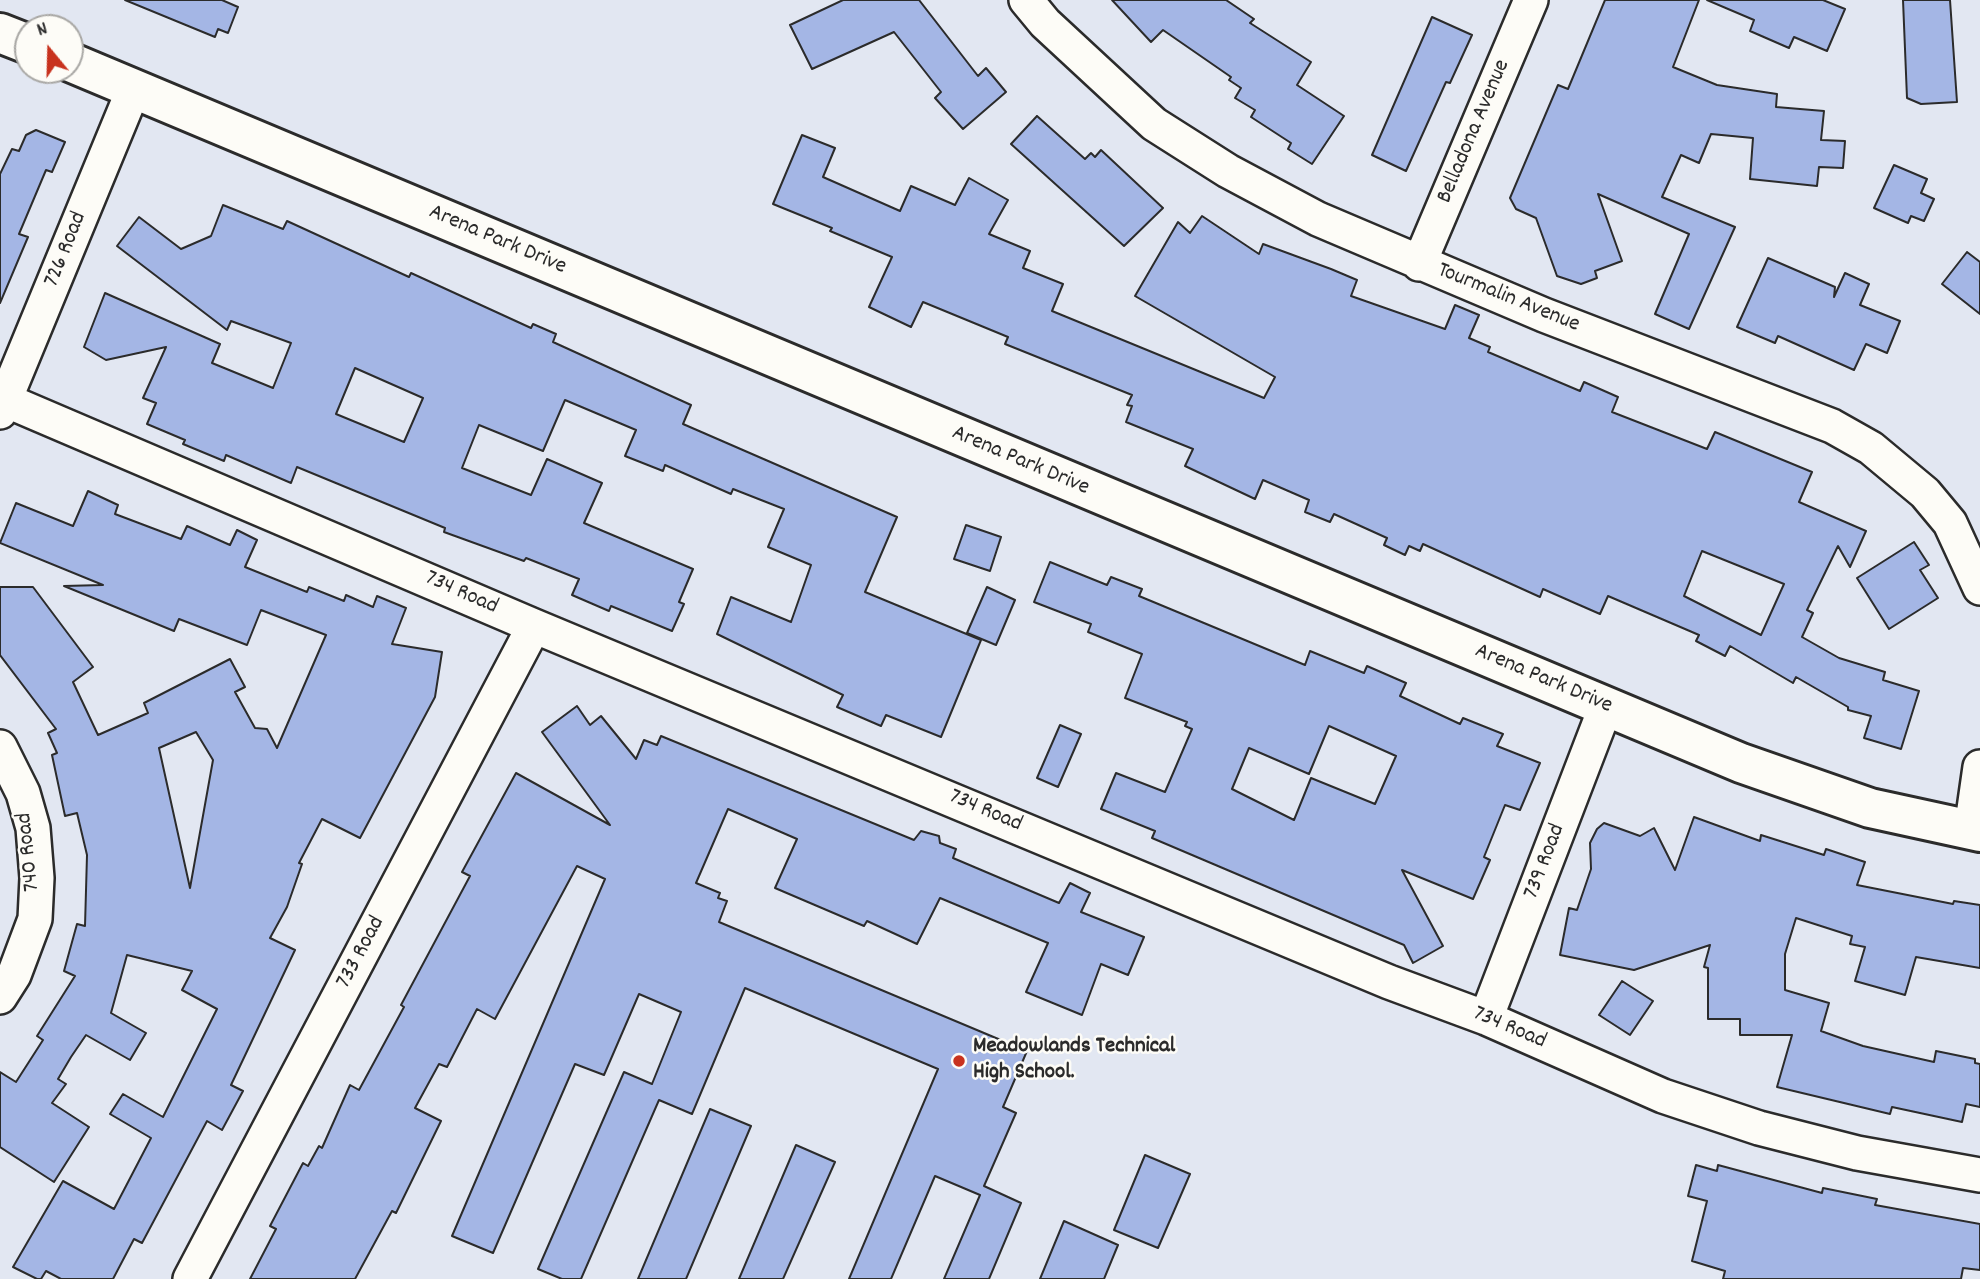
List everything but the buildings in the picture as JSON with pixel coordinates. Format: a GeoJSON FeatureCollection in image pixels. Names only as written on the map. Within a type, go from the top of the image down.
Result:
{"type":"FeatureCollection","features":[{"type":"Feature","properties":{"kind":"street","name":"Tourmalin Avenue"},"geometry":{"type":"LineString","coordinates":[[1026,0],[1055,32],[1154,124],[1228,171],[1318,219],[1419,264],[1832,426],[1871,448],[1925,492],[1950,523],[1980,588]]}},
{"type":"Feature","properties":{"kind":"street","name":"Belladona Avenue"},"geometry":{"type":"LineString","coordinates":[[1419,264],[1531,0]]}},
{"type":"Feature","properties":{"kind":"street","name":"Arena Park Drive"},"geometry":{"type":"LineString","coordinates":[[84,68],[1741,763],[1870,808],[1975,831]]}},
{"type":"Feature","properties":{"kind":"street","name":"726 Road"},"geometry":{"type":"LineString","coordinates":[[3,406],[134,88]]}},
{"type":"Feature","properties":{"kind":"street","name":"734 Road"},"geometry":{"type":"LineString","coordinates":[[3,406],[1389,982],[1486,1018],[1663,1096],[1759,1128],[1857,1153],[1980,1175]]}},
{"type":"Feature","properties":{"kind":"street","name":"733 Road"},"geometry":{"type":"LineString","coordinates":[[190,1279],[534,626]]}},
{"type":"Feature","properties":{"kind":"street","name":"739 Road"},"geometry":{"type":"LineString","coordinates":[[1486,1018],[1606,706]]}},
{"type":"Feature","properties":{"kind":"street","name":"740 Road"},"geometry":{"type":"LineString","coordinates":[[0,747],[23,793],[30,816],[37,878],[34,919],[13,975],[0,997]]}},
{"type":"Feature","properties":{"kind":"street"},"geometry":{"type":"LineString","coordinates":[[1975,831],[1980,767]]}},
{"type":"Feature","properties":{"kind":"place","name":"Meadowlands Technical High School."},"geometry":{"type":"Point","coordinates":[959,1061]}}]}
